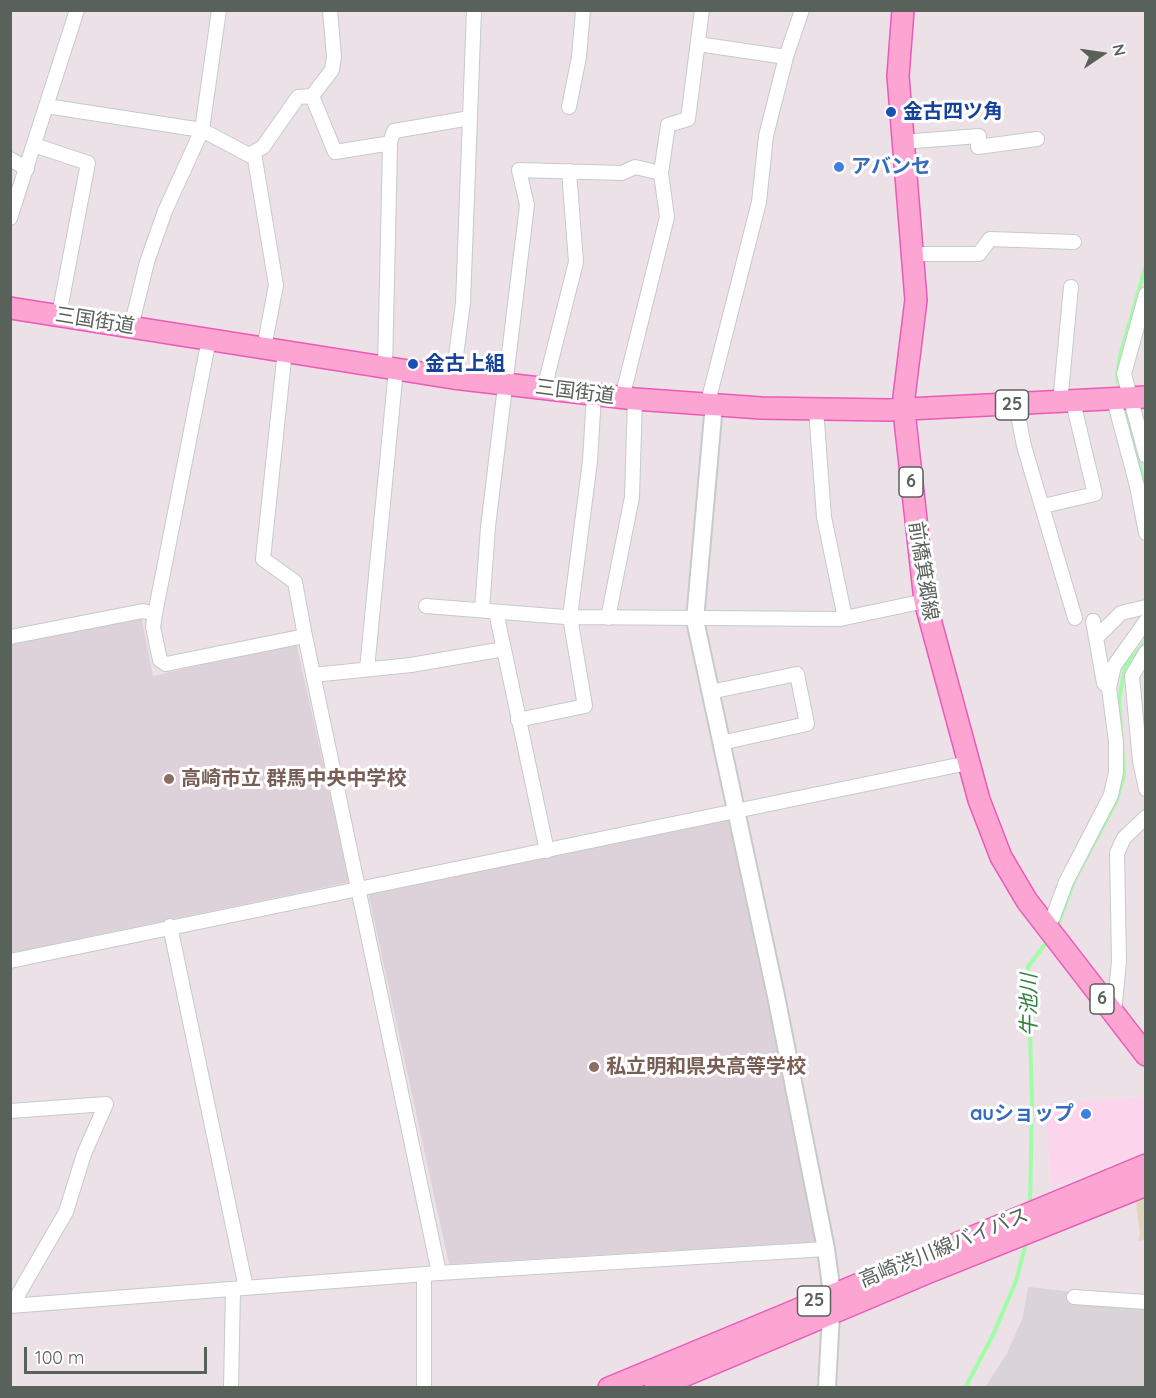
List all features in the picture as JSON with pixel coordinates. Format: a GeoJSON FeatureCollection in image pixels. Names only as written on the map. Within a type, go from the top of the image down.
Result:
{"type":"FeatureCollection","features":[{"type":"Feature","properties":{"kind":"main road","name":"前橋箕郷線"},"geometry":{"type":"LineString","coordinates":[[903,10],[898,76],[916,300],[904,410],[925,601],[968,763],[990,833],[1001,857],[1013,880],[1051,932],[1146,1055]]}},
{"type":"Feature","properties":{"kind":"main road","name":"三国街道"},"geometry":{"type":"LineString","coordinates":[[10,308],[453,378],[629,398],[816,409],[904,410],[1127,398]]}},
{"type":"Feature","properties":{"kind":"main road","name":"高崎渋川線バイパス"},"geometry":{"type":"LineString","coordinates":[[609,1388],[831,1304],[1018,1227],[1146,1165]]}},
{"type":"Feature","properties":{"kind":"main road","name":"高崎渋川線バイパス"},"geometry":{"type":"LineString","coordinates":[[1039,1218],[1146,1185]]}},
{"type":"Feature","properties":{"kind":"main road","name":"高崎渋川線バイパス"},"geometry":{"type":"LineString","coordinates":[[655,1388],[831,1304]]}},
{"type":"Feature","properties":{"kind":"street"},"geometry":{"type":"LineString","coordinates":[[10,218],[77,10]]}},
{"type":"Feature","properties":{"kind":"street"},"geometry":{"type":"LineString","coordinates":[[131,327],[147,262],[165,211],[202,130],[219,10]]}},
{"type":"Feature","properties":{"kind":"street"},"geometry":{"type":"LineString","coordinates":[[46,106],[202,130],[249,155],[263,147],[298,97],[312,96],[332,70],[334,57],[330,10]]}},
{"type":"Feature","properties":{"kind":"street"},"geometry":{"type":"LineString","coordinates":[[453,378],[464,303],[474,10]]}},
{"type":"Feature","properties":{"kind":"street"},"geometry":{"type":"LineString","coordinates":[[569,107],[579,57],[583,10]]}},
{"type":"Feature","properties":{"kind":"street"},"geometry":{"type":"LineString","coordinates":[[608,618],[632,496],[629,398],[667,216],[661,173],[668,125],[688,119],[702,10]]}},
{"type":"Feature","properties":{"kind":"street"},"geometry":{"type":"LineString","coordinates":[[802,10],[786,57],[766,136],[759,202],[710,394],[714,404],[695,620],[776,996],[826,1249],[831,1304],[827,1388]]}},
{"type":"Feature","properties":{"kind":"street"},"geometry":{"type":"LineString","coordinates":[[698,44],[786,57]]}},
{"type":"Feature","properties":{"kind":"street"},"geometry":{"type":"LineString","coordinates":[[312,96],[335,152],[389,145]]}},
{"type":"Feature","properties":{"kind":"street"},"geometry":{"type":"LineString","coordinates":[[367,669],[390,368],[389,145],[394,131],[470,118]]}},
{"type":"Feature","properties":{"kind":"street"},"geometry":{"type":"LineString","coordinates":[[902,142],[979,136],[978,147],[1036,139]]}},
{"type":"Feature","properties":{"kind":"street"},"geometry":{"type":"LineString","coordinates":[[34,145],[88,163],[59,315]]}},
{"type":"Feature","properties":{"kind":"street"},"geometry":{"type":"LineString","coordinates":[[254,153],[276,285],[264,348]]}},
{"type":"Feature","properties":{"kind":"street"},"geometry":{"type":"LineString","coordinates":[[10,159],[27,169]]}},
{"type":"Feature","properties":{"kind":"street"},"geometry":{"type":"LineString","coordinates":[[547,851],[504,649],[489,611],[488,527],[527,204],[519,170],[622,173],[634,167],[661,173]]}},
{"type":"Feature","properties":{"kind":"street"},"geometry":{"type":"LineString","coordinates":[[544,389],[576,262],[569,171]]}},
{"type":"Feature","properties":{"kind":"street"},"geometry":{"type":"LineString","coordinates":[[913,254],[979,255],[990,239],[1074,242]]}},
{"type":"Feature","properties":{"kind":"street"},"geometry":{"type":"LineString","coordinates":[[1043,506],[1095,494],[1066,403],[1071,287]]}},
{"type":"Feature","properties":{"kind":"street"},"geometry":{"type":"LineString","coordinates":[[1146,294],[1124,374],[1137,486],[1146,533]]}},
{"type":"Feature","properties":{"kind":"street"},"geometry":{"type":"LineString","coordinates":[[209,339],[153,627],[160,660],[166,664],[305,636]]}},
{"type":"Feature","properties":{"kind":"street"},"geometry":{"type":"LineString","coordinates":[[285,350],[263,559],[295,582],[439,1273]]}},
{"type":"Feature","properties":{"kind":"street"},"geometry":{"type":"LineString","coordinates":[[518,720],[585,706],[570,617],[590,461],[594,395]]}},
{"type":"Feature","properties":{"kind":"street"},"geometry":{"type":"LineString","coordinates":[[1127,398],[1146,456]]}},
{"type":"Feature","properties":{"kind":"street"},"geometry":{"type":"LineString","coordinates":[[1016,405],[1024,446],[1075,618]]}},
{"type":"Feature","properties":{"kind":"street"},"geometry":{"type":"LineString","coordinates":[[816,409],[824,517],[845,618]]}},
{"type":"Feature","properties":{"kind":"street"},"geometry":{"type":"LineString","coordinates":[[426,606],[570,617],[695,620],[845,618],[925,601]]}},
{"type":"Feature","properties":{"kind":"street"},"geometry":{"type":"LineString","coordinates":[[1096,638],[1120,613],[1146,608]]}},
{"type":"Feature","properties":{"kind":"street"},"geometry":{"type":"LineString","coordinates":[[10,637],[143,611],[155,614]]}},
{"type":"Feature","properties":{"kind":"street"},"geometry":{"type":"LineString","coordinates":[[1093,621],[1104,682],[1109,688]]}},
{"type":"Feature","properties":{"kind":"street"},"geometry":{"type":"LineString","coordinates":[[1051,932],[1053,917],[1066,882],[1112,795],[1116,772],[1109,688],[1114,666],[1146,621]]}},
{"type":"Feature","properties":{"kind":"street"},"geometry":{"type":"LineString","coordinates":[[313,675],[411,665],[504,649]]}},
{"type":"Feature","properties":{"kind":"street"},"geometry":{"type":"LineString","coordinates":[[1146,652],[1132,676],[1140,761],[1146,789]]}},
{"type":"Feature","properties":{"kind":"street"},"geometry":{"type":"LineString","coordinates":[[710,692],[797,674],[807,724],[721,743]]}},
{"type":"Feature","properties":{"kind":"street"},"geometry":{"type":"LineString","coordinates":[[1112,713],[1135,711]]}},
{"type":"Feature","properties":{"kind":"street"},"geometry":{"type":"LineString","coordinates":[[10,961],[170,926],[547,851],[968,763]]}},
{"type":"Feature","properties":{"kind":"street"},"geometry":{"type":"LineString","coordinates":[[1114,1013],[1119,961],[1118,853],[1124,838],[1146,817]]}},
{"type":"Feature","properties":{"kind":"street"},"geometry":{"type":"LineString","coordinates":[[170,926],[239,1288],[231,1388]]}},
{"type":"Feature","properties":{"kind":"street"},"geometry":{"type":"LineString","coordinates":[[10,1111],[106,1104],[84,1154],[66,1212],[11,1306]]}},
{"type":"Feature","properties":{"kind":"street"},"geometry":{"type":"LineString","coordinates":[[11,1306],[424,1274],[826,1249]]}},
{"type":"Feature","properties":{"kind":"street"},"geometry":{"type":"LineString","coordinates":[[424,1274],[424,1388]]}},
{"type":"Feature","properties":{"kind":"street"},"geometry":{"type":"LineString","coordinates":[[1074,1297],[1146,1302]]}},
{"type":"Feature","properties":{"kind":"shaded area","name":"高崎市立 群馬中央中学校"},"geometry":{"type":"Polygon","coordinates":[[[141,616],[153,676],[296,643],[350,882],[11,953],[10,643],[141,616]]]}},
{"type":"Feature","properties":{"kind":"shaded area","name":"私立明和県央高等学校"},"geometry":{"type":"Polygon","coordinates":[[[731,819],[818,1242],[449,1264],[368,892],[731,819]]]}},
{"type":"Feature","properties":{"kind":"shaded area"},"geometry":{"type":"Polygon","coordinates":[[[1145,1097],[1145,1152],[1052,1187],[1045,1105],[1145,1097]]]}},
{"type":"Feature","properties":{"kind":"shaded area"},"geometry":{"type":"Polygon","coordinates":[[[1145,1198],[1145,1240],[1138,1241],[1140,1234],[1136,1203],[1145,1198]]]}},
{"type":"Feature","properties":{"kind":"shaded area"},"geometry":{"type":"Polygon","coordinates":[[[1028,1287],[1074,1292],[1145,1305],[1145,1387],[985,1388],[1007,1353],[1022,1320],[1028,1287]]]}},
{"type":"Feature","properties":{"kind":"waterway","name":"牛池川"},"geometry":{"type":"LineString","coordinates":[[1120,392],[1117,375],[1120,356],[1146,265]]}},
{"type":"Feature","properties":{"kind":"waterway","name":"牛池川"},"geometry":{"type":"LineString","coordinates":[[1123,406],[1146,488]]}},
{"type":"Feature","properties":{"kind":"waterway","name":"牛池川"},"geometry":{"type":"LineString","coordinates":[[1057,927],[1075,879],[1116,802],[1124,776],[1119,700],[1125,667],[1146,641]]}},
{"type":"Feature","properties":{"kind":"waterway","name":"牛池川"},"geometry":{"type":"LineString","coordinates":[[1030,1205],[1032,1103],[1028,967],[1048,940]]}},
{"type":"Feature","properties":{"kind":"waterway","name":"牛池川"},"geometry":{"type":"LineString","coordinates":[[965,1388],[993,1335],[1016,1281],[1026,1243]]}},
{"type":"Feature","properties":{"kind":"place","name":"金古四ツ角"},"geometry":{"type":"Point","coordinates":[891,112]}},
{"type":"Feature","properties":{"kind":"place","name":"アバンセ"},"geometry":{"type":"Point","coordinates":[839,167]}},
{"type":"Feature","properties":{"kind":"place","name":"金古上組"},"geometry":{"type":"Point","coordinates":[413,364]}},
{"type":"Feature","properties":{"kind":"place","name":"高崎市立 群馬中央中学校"},"geometry":{"type":"Point","coordinates":[169,779]}},
{"type":"Feature","properties":{"kind":"place","name":"私立明和県央高等学校"},"geometry":{"type":"Point","coordinates":[594,1067]}},
{"type":"Feature","properties":{"kind":"place","name":"auショップ"},"geometry":{"type":"Point","coordinates":[1086,1114]}}]}
